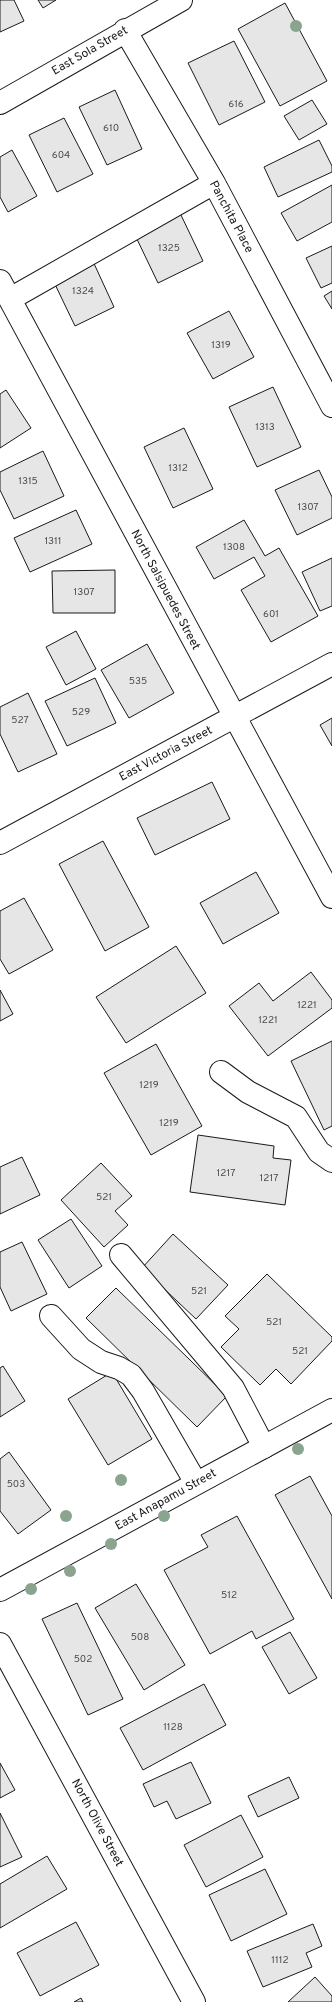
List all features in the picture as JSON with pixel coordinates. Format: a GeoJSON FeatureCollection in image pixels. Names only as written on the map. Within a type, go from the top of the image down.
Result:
{"type":"FeatureCollection","features":[{"type":"Feature","properties":{"kind":"street","name":"East Sola Street"},"geometry":{"type":"LineString","coordinates":[[0,103],[125,30],[181,0]]}},
{"type":"Feature","properties":{"kind":"street","name":"Panchita Place"},"geometry":{"type":"LineString","coordinates":[[125,30],[214,183],[332,406]]}},
{"type":"Feature","properties":{"kind":"street"},"geometry":{"type":"LineString","coordinates":[[5,290],[214,183]]}},
{"type":"Feature","properties":{"kind":"street","name":"North Salsipuedes Street"},"geometry":{"type":"LineString","coordinates":[[5,290],[234,718],[332,897]]}},
{"type":"Feature","properties":{"kind":"street","name":"East Victoria Street"},"geometry":{"type":"LineString","coordinates":[[0,843],[332,664]]}},
{"type":"Feature","properties":{"kind":"street"},"geometry":{"type":"LineString","coordinates":[[221,1072],[248,1092],[296,1117],[320,1152],[332,1161]]}},
{"type":"Feature","properties":{"kind":"street"},"geometry":{"type":"LineString","coordinates":[[121,1255],[233,1388],[264,1447]]}},
{"type":"Feature","properties":{"kind":"street"},"geometry":{"type":"LineString","coordinates":[[51,1316],[81,1350],[101,1362],[120,1368],[131,1375],[143,1392],[196,1484]]}},
{"type":"Feature","properties":{"kind":"street","name":"East Anapamu Street"},"geometry":{"type":"LineString","coordinates":[[0,1590],[332,1410]]}},
{"type":"Feature","properties":{"kind":"street","name":"North Olive Street"},"geometry":{"type":"LineString","coordinates":[[0,1644],[194,2002]]}},
{"type":"Feature","properties":{"kind":"building"},"geometry":{"type":"Polygon","coordinates":[[[0,0],[14,0],[24,21],[0,32],[0,0]]]}},
{"type":"Feature","properties":{"kind":"building"},"geometry":{"type":"Polygon","coordinates":[[[38,0],[56,0],[43,8],[38,0]]]}},
{"type":"Feature","properties":{"kind":"building"},"geometry":{"type":"Polygon","coordinates":[[[285,3],[327,81],[280,106],[238,29],[285,3]]]}},
{"type":"Feature","properties":{"kind":"building"},"geometry":{"type":"Polygon","coordinates":[[[234,41],[265,102],[219,125],[188,63],[234,41]]]}},
{"type":"Feature","properties":{"kind":"building"},"geometry":{"type":"Polygon","coordinates":[[[115,90],[142,149],[107,165],[79,107],[115,90]]]}},
{"type":"Feature","properties":{"kind":"building"},"geometry":{"type":"Polygon","coordinates":[[[312,100],[327,124],[299,140],[284,116],[312,100]]]}},
{"type":"Feature","properties":{"kind":"building"},"geometry":{"type":"Polygon","coordinates":[[[64,118],[93,174],[57,192],[29,135],[64,118]]]}},
{"type":"Feature","properties":{"kind":"building"},"geometry":{"type":"Polygon","coordinates":[[[319,140],[332,166],[332,172],[278,197],[264,167],[319,140]]]}},
{"type":"Feature","properties":{"kind":"building"},"geometry":{"type":"Polygon","coordinates":[[[12,150],[37,196],[8,212],[0,197],[0,157],[12,150]]]}},
{"type":"Feature","properties":{"kind":"building"},"geometry":{"type":"Polygon","coordinates":[[[332,185],[332,222],[297,241],[281,213],[332,185]]]}},
{"type":"Feature","properties":{"kind":"building"},"geometry":{"type":"Polygon","coordinates":[[[180,213],[203,261],[158,283],[135,235],[180,213]]]}},
{"type":"Feature","properties":{"kind":"building"},"geometry":{"type":"Polygon","coordinates":[[[332,246],[332,283],[321,288],[306,258],[332,246]]]}},
{"type":"Feature","properties":{"kind":"building"},"geometry":{"type":"Polygon","coordinates":[[[91,257],[114,307],[75,326],[51,276],[91,257]]]}},
{"type":"Feature","properties":{"kind":"building"},"geometry":{"type":"Polygon","coordinates":[[[332,291],[332,309],[324,296],[332,291]]]}},
{"type":"Feature","properties":{"kind":"building"},"geometry":{"type":"Polygon","coordinates":[[[229,311],[254,357],[213,379],[187,333],[229,311]]]}},
{"type":"Feature","properties":{"kind":"building"},"geometry":{"type":"Polygon","coordinates":[[[273,387],[301,447],[257,467],[229,407],[273,387]]]}},
{"type":"Feature","properties":{"kind":"building"},"geometry":{"type":"Polygon","coordinates":[[[6,390],[31,428],[0,448],[0,394],[6,390]]]}},
{"type":"Feature","properties":{"kind":"building"},"geometry":{"type":"Polygon","coordinates":[[[184,428],[213,489],[173,508],[144,447],[184,428]]]}},
{"type":"Feature","properties":{"kind":"building"},"geometry":{"type":"Polygon","coordinates":[[[43,451],[64,496],[14,519],[0,490],[0,472],[43,451]]]}},
{"type":"Feature","properties":{"kind":"building"},"geometry":{"type":"Polygon","coordinates":[[[319,470],[332,497],[332,518],[297,535],[275,490],[319,470]]]}},
{"type":"Feature","properties":{"kind":"building"},"geometry":{"type":"Polygon","coordinates":[[[76,510],[92,544],[30,572],[14,538],[76,510]]]}},
{"type":"Feature","properties":{"kind":"building"},"geometry":{"type":"Polygon","coordinates":[[[244,520],[265,556],[279,548],[318,616],[271,642],[241,590],[265,576],[254,557],[214,579],[196,547],[244,520]]]}},
{"type":"Feature","properties":{"kind":"building"},"geometry":{"type":"Polygon","coordinates":[[[332,558],[332,606],[320,611],[302,572],[332,558]]]}},
{"type":"Feature","properties":{"kind":"building"},"geometry":{"type":"Polygon","coordinates":[[[115,570],[115,613],[53,613],[52,571],[115,570]]]}},
{"type":"Feature","properties":{"kind":"building"},"geometry":{"type":"Polygon","coordinates":[[[76,631],[96,669],[66,685],[46,647],[76,631]]]}},
{"type":"Feature","properties":{"kind":"building"},"geometry":{"type":"Polygon","coordinates":[[[147,644],[174,693],[129,718],[101,670],[147,644]]]}},
{"type":"Feature","properties":{"kind":"building"},"geometry":{"type":"Polygon","coordinates":[[[95,678],[116,723],[67,746],[45,701],[95,678]]]}},
{"type":"Feature","properties":{"kind":"building"},"geometry":{"type":"Polygon","coordinates":[[[28,693],[57,754],[18,772],[0,734],[0,707],[28,693]]]}},
{"type":"Feature","properties":{"kind":"building"},"geometry":{"type":"Polygon","coordinates":[[[332,718],[332,746],[320,725],[332,718]]]}},
{"type":"Feature","properties":{"kind":"building"},"geometry":{"type":"Polygon","coordinates":[[[212,782],[230,819],[155,855],[137,818],[212,782]]]}},
{"type":"Feature","properties":{"kind":"building"},"geometry":{"type":"Polygon","coordinates":[[[103,841],[149,927],[105,951],[59,864],[103,841]]]}},
{"type":"Feature","properties":{"kind":"building"},"geometry":{"type":"Polygon","coordinates":[[[256,872],[279,913],[223,944],[200,903],[256,872]]]}},
{"type":"Feature","properties":{"kind":"building"},"geometry":{"type":"Polygon","coordinates":[[[24,898],[53,950],[9,974],[0,959],[0,911],[24,898]]]}},
{"type":"Feature","properties":{"kind":"building"},"geometry":{"type":"Polygon","coordinates":[[[176,946],[206,993],[126,1043],[96,997],[176,946]]]}},
{"type":"Feature","properties":{"kind":"building"},"geometry":{"type":"Polygon","coordinates":[[[311,972],[332,1000],[332,1008],[268,1056],[229,1006],[259,983],[273,1001],[311,972]]]}},
{"type":"Feature","properties":{"kind":"building"},"geometry":{"type":"Polygon","coordinates":[[[0,990],[13,1014],[0,1021],[0,990]]]}},
{"type":"Feature","properties":{"kind":"building"},"geometry":{"type":"Polygon","coordinates":[[[332,1041],[332,1126],[324,1130],[291,1061],[332,1041]]]}},
{"type":"Feature","properties":{"kind":"building"},"geometry":{"type":"Polygon","coordinates":[[[156,1044],[202,1126],[151,1155],[104,1073],[156,1044]]]}},
{"type":"Feature","properties":{"kind":"building"},"geometry":{"type":"Polygon","coordinates":[[[198,1135],[274,1146],[273,1158],[291,1160],[285,1205],[190,1192],[198,1135]]]}},
{"type":"Feature","properties":{"kind":"building"},"geometry":{"type":"Polygon","coordinates":[[[22,1157],[40,1195],[0,1214],[0,1167],[22,1157]]]}},
{"type":"Feature","properties":{"kind":"building"},"geometry":{"type":"Polygon","coordinates":[[[101,1163],[132,1196],[115,1211],[128,1225],[104,1247],[61,1200],[101,1163]]]}},
{"type":"Feature","properties":{"kind":"building"},"geometry":{"type":"Polygon","coordinates":[[[71,1219],[102,1266],[69,1288],[38,1240],[71,1219]]]}},
{"type":"Feature","properties":{"kind":"building"},"geometry":{"type":"Polygon","coordinates":[[[173,1234],[228,1285],[196,1319],[142,1268],[173,1234]]]}},
{"type":"Feature","properties":{"kind":"building"},"geometry":{"type":"Polygon","coordinates":[[[22,1242],[47,1294],[11,1311],[0,1287],[0,1252],[22,1242]]]}},
{"type":"Feature","properties":{"kind":"building"},"geometry":{"type":"Polygon","coordinates":[[[267,1274],[332,1337],[332,1341],[291,1384],[276,1369],[260,1385],[221,1347],[239,1329],[225,1316],[267,1274]]]}},
{"type":"Feature","properties":{"kind":"building"},"geometry":{"type":"Polygon","coordinates":[[[116,1288],[227,1396],[197,1427],[86,1318],[116,1288]]]}},
{"type":"Feature","properties":{"kind":"building"},"geometry":{"type":"Polygon","coordinates":[[[3,1366],[25,1401],[0,1417],[0,1368],[3,1366]]]}},
{"type":"Feature","properties":{"kind":"building"},"geometry":{"type":"Polygon","coordinates":[[[112,1372],[152,1439],[108,1465],[68,1399],[112,1372]]]}},
{"type":"Feature","properties":{"kind":"building"},"geometry":{"type":"Polygon","coordinates":[[[9,1452],[51,1510],[18,1534],[0,1511],[0,1459],[9,1452]]]}},
{"type":"Feature","properties":{"kind":"building"},"geometry":{"type":"Polygon","coordinates":[[[310,1476],[332,1516],[332,1599],[275,1495],[310,1476]]]}},
{"type":"Feature","properties":{"kind":"building"},"geometry":{"type":"Polygon","coordinates":[[[237,1516],[294,1619],[256,1639],[252,1631],[210,1654],[164,1570],[208,1547],[201,1535],[237,1516]]]}},
{"type":"Feature","properties":{"kind":"building"},"geometry":{"type":"Polygon","coordinates":[[[136,1584],[185,1665],[144,1690],[95,1608],[136,1584]]]}},
{"type":"Feature","properties":{"kind":"building"},"geometry":{"type":"Polygon","coordinates":[[[77,1603],[123,1699],[88,1715],[42,1619],[77,1603]]]}},
{"type":"Feature","properties":{"kind":"building"},"geometry":{"type":"Polygon","coordinates":[[[290,1632],[317,1678],[289,1694],[262,1647],[290,1632]]]}},
{"type":"Feature","properties":{"kind":"building"},"geometry":{"type":"Polygon","coordinates":[[[204,1684],[226,1725],[143,1770],[120,1728],[204,1684]]]}},
{"type":"Feature","properties":{"kind":"building"},"geometry":{"type":"Polygon","coordinates":[[[191,1762],[211,1803],[176,1819],[167,1801],[154,1807],[143,1784],[191,1762]]]}},
{"type":"Feature","properties":{"kind":"building"},"geometry":{"type":"Polygon","coordinates":[[[0,1763],[15,1790],[0,1798],[0,1763]]]}},
{"type":"Feature","properties":{"kind":"building"},"geometry":{"type":"Polygon","coordinates":[[[289,1777],[299,1798],[258,1817],[248,1796],[289,1777]]]}},
{"type":"Feature","properties":{"kind":"building"},"geometry":{"type":"Polygon","coordinates":[[[0,1813],[22,1857],[0,1867],[0,1813]]]}},
{"type":"Feature","properties":{"kind":"building"},"geometry":{"type":"Polygon","coordinates":[[[241,1815],[263,1857],[206,1887],[184,1845],[241,1815]]]}},
{"type":"Feature","properties":{"kind":"building"},"geometry":{"type":"Polygon","coordinates":[[[47,1856],[67,1889],[0,1928],[0,1884],[47,1856]]]}},
{"type":"Feature","properties":{"kind":"building"},"geometry":{"type":"Polygon","coordinates":[[[265,1869],[287,1914],[231,1941],[209,1895],[265,1869]]]}},
{"type":"Feature","properties":{"kind":"building"},"geometry":{"type":"Polygon","coordinates":[[[76,1922],[99,1965],[40,1996],[17,1953],[76,1922]]]}},
{"type":"Feature","properties":{"kind":"building"},"geometry":{"type":"Polygon","coordinates":[[[313,1924],[322,1946],[306,1953],[312,1967],[263,1987],[247,1951],[313,1924]]]}},
{"type":"Feature","properties":{"kind":"building"},"geometry":{"type":"Polygon","coordinates":[[[315,1977],[332,1996],[332,2002],[288,2002],[315,1977]]]}},
{"type":"Feature","properties":{"kind":"building"},"geometry":{"type":"Polygon","coordinates":[[[81,1998],[83,2002],[74,2002],[81,1998]]]}}]}
